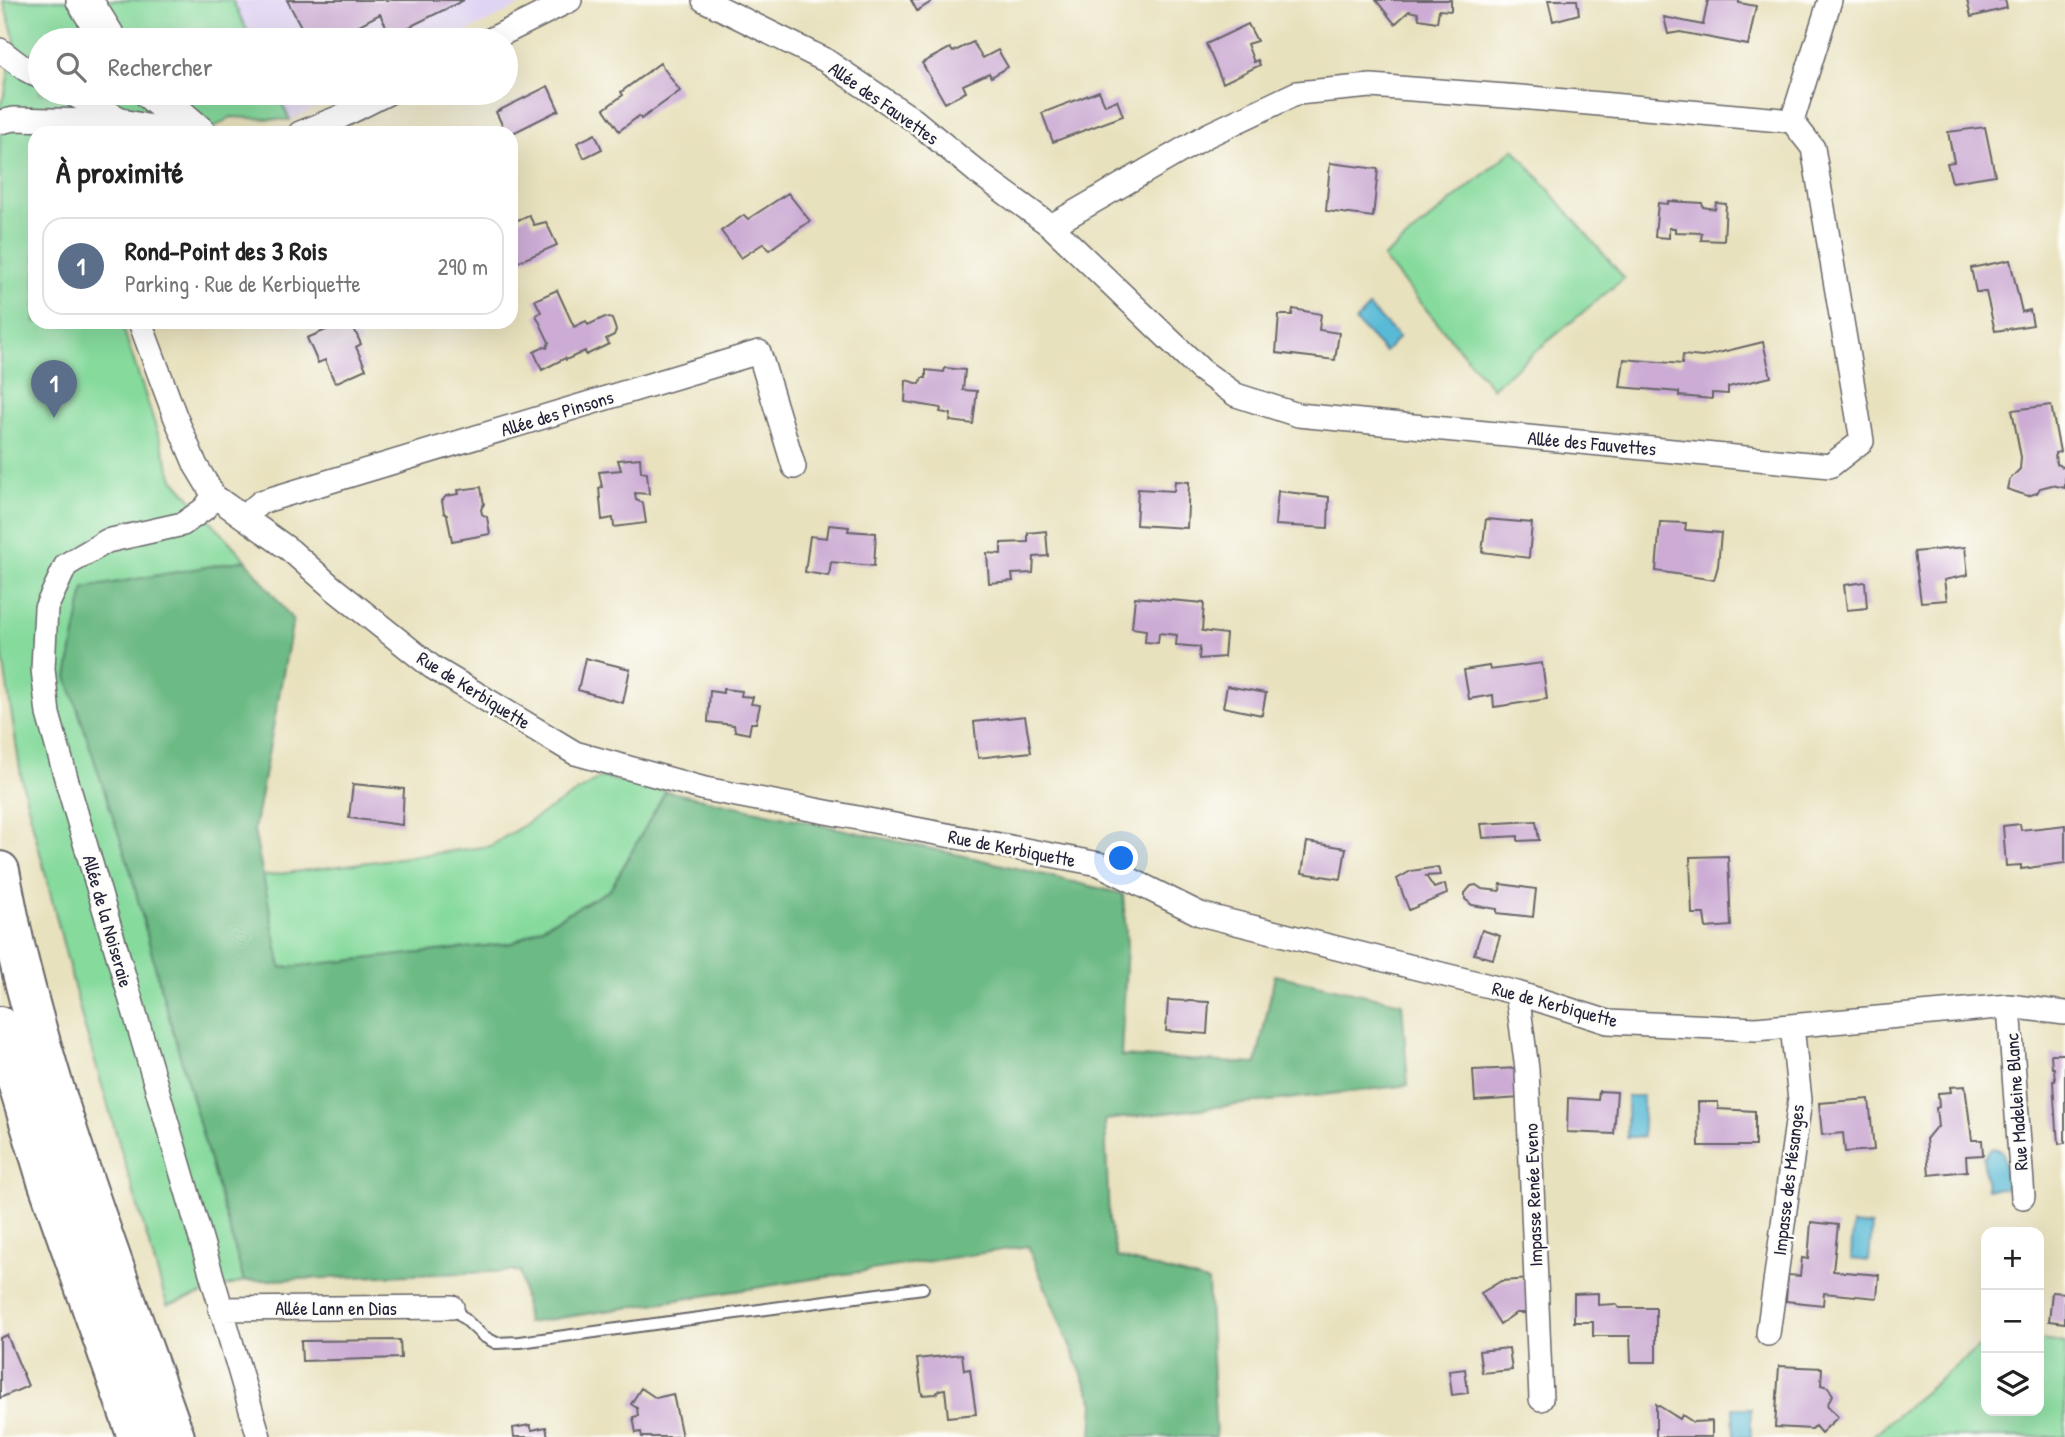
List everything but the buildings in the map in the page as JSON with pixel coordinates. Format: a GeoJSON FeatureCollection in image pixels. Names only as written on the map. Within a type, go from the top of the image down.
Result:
{"type":"FeatureCollection","features":[{"type":"Feature","properties":{"kind":"highway"},"geometry":{"type":"LineString","coordinates":[[0,871],[16,948],[60,1104],[175,1437]]}},
{"type":"Feature","properties":{"kind":"highway"},"geometry":{"type":"LineString","coordinates":[[0,1026],[46,1178],[137,1437]]}},
{"type":"Feature","properties":{"kind":"main road"},"geometry":{"type":"LineString","coordinates":[[84,0],[101,28]]}},
{"type":"Feature","properties":{"kind":"main road"},"geometry":{"type":"LineString","coordinates":[[166,105],[190,126]]}},
{"type":"Feature","properties":{"kind":"street"},"geometry":{"type":"LineString","coordinates":[[514,28],[570,0]]}},
{"type":"Feature","properties":{"kind":"street","name":"Allée des Fauvettes"},"geometry":{"type":"LineString","coordinates":[[704,0],[825,60],[914,120],[976,172],[1051,226],[1201,370],[1236,395],[1298,415],[1830,466],[1862,441],[1813,148],[1792,121]]}},
{"type":"Feature","properties":{"kind":"street"},"geometry":{"type":"LineString","coordinates":[[1051,226],[1208,135],[1297,93],[1371,86],[1792,121],[1830,0]]}},
{"type":"Feature","properties":{"kind":"street"},"geometry":{"type":"LineString","coordinates":[[0,50],[28,71]]}},
{"type":"Feature","properties":{"kind":"street"},"geometry":{"type":"LineString","coordinates":[[89,105],[122,126]]}},
{"type":"Feature","properties":{"kind":"street"},"geometry":{"type":"LineString","coordinates":[[318,126],[364,105]]}},
{"type":"Feature","properties":{"kind":"street"},"geometry":{"type":"LineString","coordinates":[[0,122],[14,120],[97,126]]}},
{"type":"Feature","properties":{"kind":"street","name":"Rue de Kerbiquette"},"geometry":{"type":"LineString","coordinates":[[144,329],[196,466],[214,496],[290,550],[432,667],[575,753],[705,789],[1099,864],[1200,914],[1517,993],[1608,1022],[1756,1030],[2009,1006],[2065,1013]]}},
{"type":"Feature","properties":{"kind":"street","name":"Allée des Pinsons"},"geometry":{"type":"LineString","coordinates":[[245,516],[261,502],[759,352],[794,467]]}},
{"type":"Feature","properties":{"kind":"street","name":"Allée de la Noiseraie"},"geometry":{"type":"LineString","coordinates":[[214,496],[204,509],[183,524],[107,541],[66,565],[46,608],[43,669],[48,714],[259,1437]]}},
{"type":"Feature","properties":{"kind":"street","name":"Impasse Renée Eveno"},"geometry":{"type":"LineString","coordinates":[[1517,993],[1528,1069],[1541,1399]]}},
{"type":"Feature","properties":{"kind":"street","name":"Rue Madeleine Blanc"},"geometry":{"type":"LineString","coordinates":[[2009,1006],[2023,1197]]}},
{"type":"Feature","properties":{"kind":"street","name":"Impasse des Mésanges"},"geometry":{"type":"LineString","coordinates":[[1768,1334],[1800,1100],[1792,1026]]}},
{"type":"Feature","properties":{"kind":"street","name":"Allée Lann en Dias"},"geometry":{"type":"LineString","coordinates":[[220,1309],[452,1307]]}},
{"type":"Feature","properties":{"kind":"lane"},"geometry":{"type":"LineString","coordinates":[[452,1307],[483,1336],[496,1343],[923,1288]]}},
{"type":"Feature","properties":{"kind":"shaded area"},"geometry":{"type":"Polygon","coordinates":[[[232,0],[531,0],[474,28],[246,28],[232,0]]]}},
{"type":"Feature","properties":{"kind":"shaded area"},"geometry":{"type":"Polygon","coordinates":[[[283,105],[321,105],[290,120],[283,105]]]}},
{"type":"Feature","properties":{"kind":"green space"},"geometry":{"type":"Polygon","coordinates":[[[3,0],[232,0],[246,28],[28,28],[28,105],[283,105],[290,120],[231,117],[216,126],[28,126],[28,329],[123,329],[173,479],[246,560],[84,588],[130,869],[244,1281],[167,1305],[82,1018],[22,782],[0,639],[0,105],[5,93],[15,40],[3,0]]]}},
{"type":"Feature","properties":{"kind":"green space"},"geometry":{"type":"Polygon","coordinates":[[[1514,149],[1624,278],[1492,388],[1383,258],[1514,149]]]}},
{"type":"Feature","properties":{"kind":"green space"},"geometry":{"type":"Polygon","coordinates":[[[246,560],[293,620],[254,830],[281,968],[513,943],[610,890],[666,791],[974,858],[1123,894],[1127,945],[1121,1056],[1256,1064],[1275,975],[1402,1003],[1408,1085],[1105,1120],[1109,1221],[1117,1257],[1208,1282],[1216,1437],[1092,1437],[1094,1403],[1028,1246],[527,1323],[520,1271],[244,1281],[130,869],[67,677],[84,588],[246,560]]]}},
{"type":"Feature","properties":{"kind":"green space"},"geometry":{"type":"Polygon","coordinates":[[[601,777],[666,791],[610,890],[513,943],[281,968],[263,876],[490,846],[601,777]]]}},
{"type":"Feature","properties":{"kind":"green space"},"geometry":{"type":"Polygon","coordinates":[[[2044,1341],[2065,1343],[2065,1437],[1871,1437],[1981,1345],[1981,1416],[2044,1416],[2044,1341]]]}},
{"type":"Feature","properties":{"kind":"water"},"geometry":{"type":"Polygon","coordinates":[[[1369,307],[1399,337],[1385,352],[1355,321],[1369,307]]]}},
{"type":"Feature","properties":{"kind":"water"},"geometry":{"type":"Polygon","coordinates":[[[1627,1096],[1643,1096],[1643,1137],[1627,1137],[1627,1096]]]}},
{"type":"Feature","properties":{"kind":"water"},"geometry":{"type":"Polygon","coordinates":[[[1992,1148],[2003,1152],[2007,1188],[1987,1189],[1983,1157],[1986,1157],[1992,1148]]]}},
{"type":"Feature","properties":{"kind":"water"},"geometry":{"type":"Polygon","coordinates":[[[1853,1224],[1872,1226],[1869,1261],[1851,1259],[1853,1224]]]}},
{"type":"Feature","properties":{"kind":"water"},"geometry":{"type":"Polygon","coordinates":[[[1733,1408],[1751,1408],[1751,1437],[1734,1437],[1733,1408]]]}},
{"type":"Feature","properties":{"kind":"place","name":"Rond-Point des 3 Rois"},"geometry":{"type":"Point","coordinates":[54,418]}}]}
